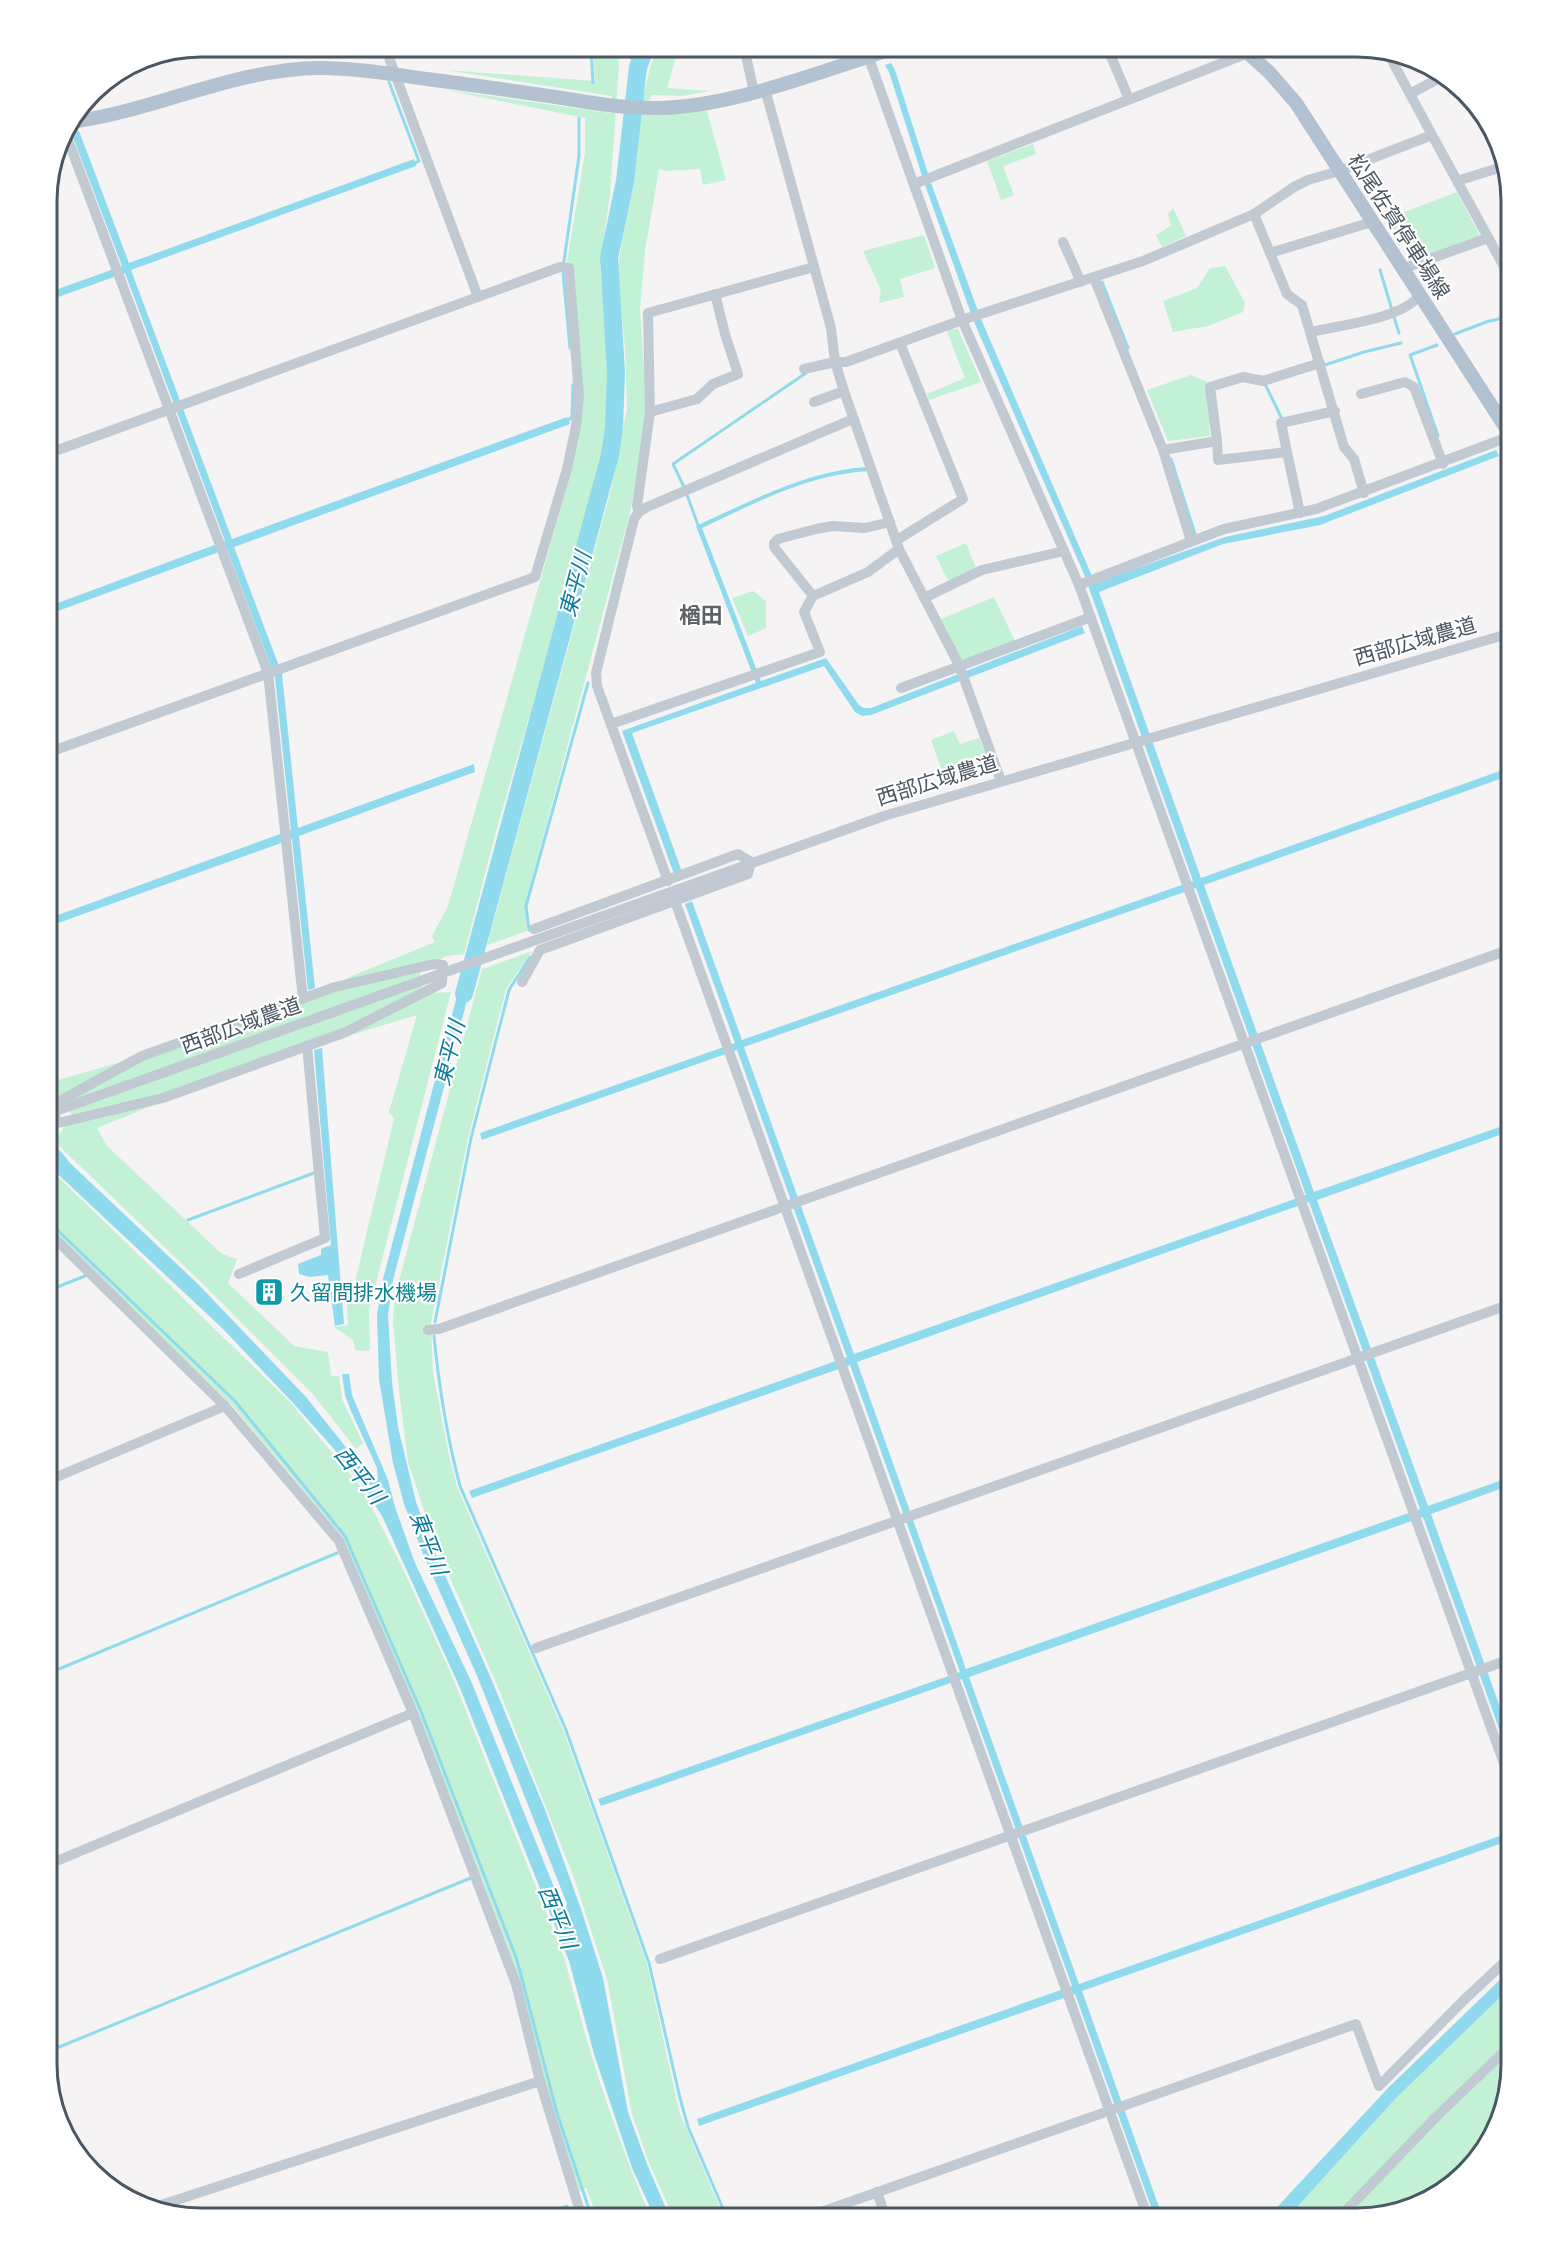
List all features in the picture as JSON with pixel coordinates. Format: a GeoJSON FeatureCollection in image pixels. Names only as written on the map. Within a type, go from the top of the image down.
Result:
{"type":"FeatureCollection","features":[{"type":"Feature","properties":{"kind":"main road"},"geometry":{"type":"LineString","coordinates":[[81,121],[106,117],[237,79],[318,68],[359,69],[605,105],[653,108],[710,102],[760,90],[851,57]]}},
{"type":"Feature","properties":{"kind":"main road","name":"松尾佐賀停車場線"},"geometry":{"type":"LineString","coordinates":[[1252,57],[1269,72],[1296,103],[1501,419]]}},
{"type":"Feature","properties":{"kind":"street"},"geometry":{"type":"LineString","coordinates":[[389,57],[478,297]]}},
{"type":"Feature","properties":{"kind":"street"},"geometry":{"type":"LineString","coordinates":[[748,57],[814,267],[831,328],[835,362],[853,419],[898,545],[959,667],[1001,781]]}},
{"type":"Feature","properties":{"kind":"street"},"geometry":{"type":"LineString","coordinates":[[869,57],[965,319],[1064,551],[1081,584],[1090,617],[1501,1753]]}},
{"type":"Feature","properties":{"kind":"street"},"geometry":{"type":"LineString","coordinates":[[1111,57],[1129,99]]}},
{"type":"Feature","properties":{"kind":"street"},"geometry":{"type":"LineString","coordinates":[[917,183],[1129,99],[1228,57]]}},
{"type":"Feature","properties":{"kind":"street"},"geometry":{"type":"LineString","coordinates":[[1393,62],[1501,263]]}},
{"type":"Feature","properties":{"kind":"street"},"geometry":{"type":"LineString","coordinates":[[1410,94],[1435,80]]}},
{"type":"Feature","properties":{"kind":"street"},"geometry":{"type":"LineString","coordinates":[[804,369],[835,362],[846,362],[982,313],[1143,261],[1254,214],[1308,180],[1339,171],[1432,135]]}},
{"type":"Feature","properties":{"kind":"street"},"geometry":{"type":"LineString","coordinates":[[69,143],[268,673],[303,999]]}},
{"type":"Feature","properties":{"kind":"street"},"geometry":{"type":"LineString","coordinates":[[1457,181],[1497,169]]}},
{"type":"Feature","properties":{"kind":"street"},"geometry":{"type":"LineString","coordinates":[[1254,214],[1287,294],[1302,305],[1344,447],[1354,459],[1364,493]]}},
{"type":"Feature","properties":{"kind":"street"},"geometry":{"type":"LineString","coordinates":[[1270,253],[1372,222]]}},
{"type":"Feature","properties":{"kind":"street"},"geometry":{"type":"LineString","coordinates":[[1402,269],[1488,238]]}},
{"type":"Feature","properties":{"kind":"street"},"geometry":{"type":"LineString","coordinates":[[1063,242],[1081,282]]}},
{"type":"Feature","properties":{"kind":"street"},"geometry":{"type":"LineString","coordinates":[[57,450],[560,267],[569,268],[571,272],[579,396],[576,426],[567,469],[535,577],[57,749]]}},
{"type":"Feature","properties":{"kind":"street"},"geometry":{"type":"LineString","coordinates":[[639,512],[637,506],[650,412],[648,313],[814,267]]}},
{"type":"Feature","properties":{"kind":"street"},"geometry":{"type":"LineString","coordinates":[[1094,278],[1163,450],[1191,541]]}},
{"type":"Feature","properties":{"kind":"street"},"geometry":{"type":"LineString","coordinates":[[650,412],[697,399],[713,384],[738,374],[715,294]]}},
{"type":"Feature","properties":{"kind":"street"},"geometry":{"type":"LineString","coordinates":[[1311,332],[1396,313],[1414,302],[1419,296]]}},
{"type":"Feature","properties":{"kind":"street"},"geometry":{"type":"LineString","coordinates":[[611,724],[820,652],[804,612],[813,596],[868,572],[898,545],[963,500],[900,343]]}},
{"type":"Feature","properties":{"kind":"street"},"geometry":{"type":"LineString","coordinates":[[1287,452],[1218,460],[1210,387],[1243,377],[1263,381],[1320,366]]}},
{"type":"Feature","properties":{"kind":"street"},"geometry":{"type":"LineString","coordinates":[[1361,394],[1405,382],[1414,387],[1443,464]]}},
{"type":"Feature","properties":{"kind":"street"},"geometry":{"type":"LineString","coordinates":[[814,402],[844,391]]}},
{"type":"Feature","properties":{"kind":"street"},"geometry":{"type":"LineString","coordinates":[[1300,513],[1287,452],[1285,422],[1335,411]]}},
{"type":"Feature","properties":{"kind":"street"},"geometry":{"type":"LineString","coordinates":[[668,881],[597,686],[596,673],[634,519],[639,512],[853,419]]}},
{"type":"Feature","properties":{"kind":"street"},"geometry":{"type":"LineString","coordinates":[[1081,584],[1224,529],[1300,513],[1364,493],[1501,440]]}},
{"type":"Feature","properties":{"kind":"street"},"geometry":{"type":"LineString","coordinates":[[1163,450],[1217,441]]}},
{"type":"Feature","properties":{"kind":"street"},"geometry":{"type":"LineString","coordinates":[[813,596],[774,547],[778,539],[833,526],[864,528],[890,522]]}},
{"type":"Feature","properties":{"kind":"street"},"geometry":{"type":"LineString","coordinates":[[924,598],[982,570],[1064,551]]}},
{"type":"Feature","properties":{"kind":"street"},"geometry":{"type":"LineString","coordinates":[[901,688],[1090,617]]}},
{"type":"Feature","properties":{"kind":"street","name":"西部広域農道"},"geometry":{"type":"LineString","coordinates":[[57,1110],[751,861],[884,816],[1501,636]]}},
{"type":"Feature","properties":{"kind":"street"},"geometry":{"type":"LineString","coordinates":[[522,982],[540,950],[748,874],[751,861],[738,854],[534,929]]}},
{"type":"Feature","properties":{"kind":"street"},"geometry":{"type":"LineString","coordinates":[[675,901],[730,1055],[787,1204],[839,1358],[900,1519],[956,1684],[1012,1833],[1068,1999],[1145,2208]]}},
{"type":"Feature","properties":{"kind":"street"},"geometry":{"type":"LineString","coordinates":[[428,1330],[450,1325],[1501,953]]}},
{"type":"Feature","properties":{"kind":"street"},"geometry":{"type":"LineString","coordinates":[[57,1102],[142,1056],[335,987],[434,964],[443,965],[442,983],[346,1032],[163,1098],[57,1122]]}},
{"type":"Feature","properties":{"kind":"street"},"geometry":{"type":"LineString","coordinates":[[239,1274],[325,1238],[307,1046]]}},
{"type":"Feature","properties":{"kind":"street"},"geometry":{"type":"LineString","coordinates":[[57,1241],[225,1406],[339,1541],[413,1713],[516,1983],[540,2081],[579,2208]]}},
{"type":"Feature","properties":{"kind":"street"},"geometry":{"type":"LineString","coordinates":[[536,1648],[1501,1308]]}},
{"type":"Feature","properties":{"kind":"street"},"geometry":{"type":"LineString","coordinates":[[57,1477],[225,1406]]}},
{"type":"Feature","properties":{"kind":"street"},"geometry":{"type":"LineString","coordinates":[[660,1959],[1012,1833],[1501,1663]]}},
{"type":"Feature","properties":{"kind":"street"},"geometry":{"type":"LineString","coordinates":[[57,1860],[413,1713]]}},
{"type":"Feature","properties":{"kind":"street"},"geometry":{"type":"LineString","coordinates":[[832,2208],[1356,2024],[1379,2086],[1501,1966]]}},
{"type":"Feature","properties":{"kind":"street"},"geometry":{"type":"LineString","coordinates":[[1349,2208],[1436,2117],[1501,2055]]}},
{"type":"Feature","properties":{"kind":"street"},"geometry":{"type":"LineString","coordinates":[[166,2203],[540,2081]]}},
{"type":"Feature","properties":{"kind":"street"},"geometry":{"type":"LineString","coordinates":[[877,2192],[883,2208]]}},
{"type":"Feature","properties":{"kind":"green space"},"geometry":{"type":"Polygon","coordinates":[[[594,57],[618,57],[610,194],[600,265],[609,392],[604,444],[594,494],[497,828],[464,954],[446,956],[420,972],[422,987],[434,993],[451,992],[369,1310],[370,1351],[355,1350],[353,1340],[334,1327],[348,1325],[346,1290],[353,1290],[394,1119],[389,1112],[417,1015],[354,1034],[347,1027],[97,1128],[107,1146],[222,1254],[237,1259],[228,1283],[294,1346],[328,1352],[331,1376],[339,1376],[342,1399],[363,1443],[356,1449],[312,1393],[200,1281],[57,1144],[57,1137],[65,1126],[76,1121],[59,1094],[57,1095],[57,1080],[128,1060],[339,991],[347,978],[435,942],[432,936],[448,906],[573,465],[583,398],[574,268],[567,262],[585,153],[585,118],[441,89],[610,113],[612,96],[445,70],[595,81],[594,57]]]}},
{"type":"Feature","properties":{"kind":"green space"},"geometry":{"type":"Polygon","coordinates":[[[655,57],[676,57],[667,88],[709,91],[684,96],[651,95],[646,115],[707,111],[726,180],[703,185],[700,169],[666,171],[659,169],[645,251],[640,309],[647,409],[631,508],[525,905],[527,931],[487,945],[612,486],[627,409],[625,348],[617,272],[634,170],[638,118],[655,57]]]}},
{"type":"Feature","properties":{"kind":"green space"},"geometry":{"type":"Polygon","coordinates":[[[1033,144],[1036,154],[1003,166],[1014,195],[1001,200],[987,161],[1033,144]]]}},
{"type":"Feature","properties":{"kind":"green space"},"geometry":{"type":"Polygon","coordinates":[[[1457,192],[1481,238],[1413,262],[1407,246],[1386,219],[1457,192]]]}},
{"type":"Feature","properties":{"kind":"green space"},"geometry":{"type":"Polygon","coordinates":[[[1173,208],[1186,236],[1162,247],[1156,235],[1171,226],[1168,214],[1173,208]]]}},
{"type":"Feature","properties":{"kind":"green space"},"geometry":{"type":"Polygon","coordinates":[[[924,235],[935,268],[900,279],[904,297],[879,303],[881,290],[863,251],[924,235]]]}},
{"type":"Feature","properties":{"kind":"green space"},"geometry":{"type":"Polygon","coordinates":[[[1225,266],[1245,303],[1243,312],[1208,326],[1173,332],[1163,301],[1197,288],[1210,268],[1225,266]]]}},
{"type":"Feature","properties":{"kind":"green space"},"geometry":{"type":"Polygon","coordinates":[[[946,329],[958,329],[981,382],[929,400],[927,394],[965,378],[946,329]]]}},
{"type":"Feature","properties":{"kind":"green space"},"geometry":{"type":"Polygon","coordinates":[[[1191,375],[1207,382],[1210,436],[1168,441],[1147,390],[1191,375]]]}},
{"type":"Feature","properties":{"kind":"green space"},"geometry":{"type":"Polygon","coordinates":[[[966,543],[976,568],[949,583],[936,556],[966,543]]]}},
{"type":"Feature","properties":{"kind":"green space"},"geometry":{"type":"Polygon","coordinates":[[[753,591],[766,601],[766,628],[748,636],[732,598],[753,591]]]}},
{"type":"Feature","properties":{"kind":"green space"},"geometry":{"type":"Polygon","coordinates":[[[994,597],[1015,641],[960,662],[939,620],[994,597]]]}},
{"type":"Feature","properties":{"kind":"green space"},"geometry":{"type":"Polygon","coordinates":[[[954,731],[960,744],[979,738],[987,756],[943,773],[931,740],[954,731]]]}},
{"type":"Feature","properties":{"kind":"green space"},"geometry":{"type":"Polygon","coordinates":[[[532,951],[506,989],[468,1138],[431,1323],[433,1372],[448,1451],[457,1487],[564,1732],[647,1964],[679,2111],[720,2208],[669,2208],[649,2163],[632,2114],[607,1979],[573,1875],[497,1685],[436,1546],[408,1462],[393,1321],[395,1296],[482,969],[532,951]]]}},
{"type":"Feature","properties":{"kind":"green space"},"geometry":{"type":"Polygon","coordinates":[[[57,1176],[289,1401],[363,1490],[450,1671],[565,1960],[603,2090],[625,2155],[647,2208],[594,2208],[586,2188],[576,2194],[543,2080],[520,1983],[343,1538],[232,1405],[57,1237],[57,1176]]]}},
{"type":"Feature","properties":{"kind":"green space"},"geometry":{"type":"Polygon","coordinates":[[[1501,1997],[1501,2064],[1496,2101],[1482,2136],[1459,2166],[1429,2189],[1394,2203],[1357,2208],[1296,2208],[1396,2098],[1501,1997]]]}},
{"type":"Feature","properties":{"kind":"water"},"geometry":{"type":"Polygon","coordinates":[[[891,63],[931,183],[981,319],[1095,583],[1225,537],[1324,516],[1496,450],[1499,456],[1320,525],[1223,544],[1099,592],[1201,878],[1501,771],[1501,779],[1204,885],[1314,1192],[1501,1127],[1501,1135],[1317,1200],[1428,1506],[1501,1480],[1501,1489],[1431,1514],[1501,1710],[1501,1734],[1423,1517],[969,1677],[1079,1984],[1501,1836],[1501,1844],[1082,1991],[1159,2208],[1151,2208],[1075,1994],[699,2126],[697,2119],[1072,1986],[962,1679],[601,1806],[598,1799],[960,1672],[850,1365],[472,1498],[469,1491],[847,1357],[737,1050],[482,1140],[480,1133],[735,1043],[685,904],[692,901],[742,1040],[1193,881],[1084,574],[974,322],[925,185],[885,65],[891,63]],[[1196,888],[744,1047],[854,1354],[1306,1195],[1196,888]],[[1309,1202],[857,1362],[966,1669],[1420,1509],[1309,1202]]]}},
{"type":"Feature","properties":{"kind":"water"},"geometry":{"type":"Polygon","coordinates":[[[79,131],[129,263],[414,159],[416,166],[131,270],[232,539],[567,417],[570,424],[234,547],[282,674],[298,828],[474,764],[475,772],[299,836],[315,988],[308,990],[292,839],[57,923],[57,915],[291,830],[275,677],[227,549],[57,611],[57,603],[225,541],[125,273],[57,297],[57,289],[122,266],[73,136],[75,132],[79,131]]]}},
{"type":"Feature","properties":{"kind":"water"},"geometry":{"type":"Polygon","coordinates":[[[867,467],[869,471],[825,478],[783,491],[702,528],[761,681],[826,658],[859,705],[871,708],[1082,626],[1085,633],[871,715],[862,716],[855,712],[824,666],[632,733],[682,872],[674,874],[622,731],[756,683],[696,526],[758,497],[801,481],[822,474],[867,467]]]}},
{"type":"Feature","properties":{"kind":"water","name":"西平川"},"geometry":{"type":"Polygon","coordinates":[[[475,970],[393,1280],[388,1315],[392,1382],[398,1427],[416,1502],[436,1555],[490,1676],[546,1812],[581,1909],[603,1978],[628,2112],[666,2208],[650,2208],[632,2168],[594,2054],[569,1961],[460,1688],[383,1518],[366,1490],[334,1449],[294,1404],[223,1329],[57,1173],[57,1147],[71,1164],[198,1284],[306,1397],[368,1475],[376,1481],[378,1479],[377,1468],[345,1395],[342,1374],[349,1374],[352,1395],[388,1480],[415,1563],[471,1681],[562,1907],[565,1908],[567,1904],[478,1678],[423,1554],[404,1504],[393,1463],[379,1379],[377,1315],[383,1279],[463,973],[475,970]]]}},
{"type":"Feature","properties":{"kind":"water"},"geometry":{"type":"Polygon","coordinates":[[[322,1048],[344,1324],[335,1326],[328,1275],[310,1277],[299,1274],[298,1264],[321,1255],[321,1249],[331,1245],[314,1050],[322,1048]]]}},
{"type":"Feature","properties":{"kind":"water"},"geometry":{"type":"Polygon","coordinates":[[[1501,1979],[1501,1997],[1396,2098],[1296,2208],[1276,2208],[1388,2088],[1501,1979]]]}},
{"type":"Feature","properties":{"kind":"waterway"},"geometry":{"type":"LineString","coordinates":[[592,57],[593,83]]}},
{"type":"Feature","properties":{"kind":"waterway","name":"東平川"},"geometry":{"type":"LineString","coordinates":[[464,994],[610,455],[614,428],[616,372],[609,258],[625,181],[638,67],[642,57]]}},
{"type":"Feature","properties":{"kind":"waterway"},"geometry":{"type":"LineString","coordinates":[[389,82],[419,161],[415,163]]}},
{"type":"Feature","properties":{"kind":"waterway"},"geometry":{"type":"LineString","coordinates":[[564,261],[579,156],[579,118]]}},
{"type":"Feature","properties":{"kind":"waterway"},"geometry":{"type":"LineString","coordinates":[[1380,270],[1392,310]]}},
{"type":"Feature","properties":{"kind":"waterway"},"geometry":{"type":"LineString","coordinates":[[563,272],[570,348]]}},
{"type":"Feature","properties":{"kind":"waterway"},"geometry":{"type":"LineString","coordinates":[[1102,282],[1128,348]]}},
{"type":"Feature","properties":{"kind":"waterway"},"geometry":{"type":"LineString","coordinates":[[1394,317],[1399,333]]}},
{"type":"Feature","properties":{"kind":"waterway"},"geometry":{"type":"LineString","coordinates":[[1455,334],[1501,318]]}},
{"type":"Feature","properties":{"kind":"waterway"},"geometry":{"type":"LineString","coordinates":[[1322,366],[1401,343]]}},
{"type":"Feature","properties":{"kind":"waterway"},"geometry":{"type":"LineString","coordinates":[[1437,345],[1410,355],[1438,436]]}},
{"type":"Feature","properties":{"kind":"waterway"},"geometry":{"type":"LineString","coordinates":[[684,487],[673,464],[806,373]]}},
{"type":"Feature","properties":{"kind":"waterway"},"geometry":{"type":"LineString","coordinates":[[1267,383],[1265,384],[1282,419]]}},
{"type":"Feature","properties":{"kind":"waterway"},"geometry":{"type":"LineString","coordinates":[[567,421],[572,417],[573,385]]}},
{"type":"Feature","properties":{"kind":"waterway"},"geometry":{"type":"LineString","coordinates":[[1171,459],[1195,534]]}},
{"type":"Feature","properties":{"kind":"waterway"},"geometry":{"type":"LineString","coordinates":[[687,495],[698,525]]}},
{"type":"Feature","properties":{"kind":"waterway"},"geometry":{"type":"LineString","coordinates":[[529,930],[526,906],[588,683]]}},
{"type":"Feature","properties":{"kind":"waterway"},"geometry":{"type":"LineString","coordinates":[[435,1322],[471,1138],[509,990],[530,957]]}},
{"type":"Feature","properties":{"kind":"waterway"},"geometry":{"type":"LineString","coordinates":[[188,1220],[314,1173]]}},
{"type":"Feature","properties":{"kind":"waterway"},"geometry":{"type":"LineString","coordinates":[[57,1230],[235,1401],[345,1536],[420,1709],[517,1960],[557,2113],[589,2208]]}},
{"type":"Feature","properties":{"kind":"waterway"},"geometry":{"type":"LineString","coordinates":[[57,1287],[85,1276]]}},
{"type":"Feature","properties":{"kind":"waterway"},"geometry":{"type":"LineString","coordinates":[[434,1336],[444,1412],[460,1486],[566,1730],[649,1963],[688,2127],[723,2208]]}},
{"type":"Feature","properties":{"kind":"waterway"},"geometry":{"type":"LineString","coordinates":[[57,1670],[337,1553]]}},
{"type":"Feature","properties":{"kind":"waterway"},"geometry":{"type":"LineString","coordinates":[[57,2048],[473,1877]]}},
{"type":"Feature","properties":{"kind":"waterway"},"geometry":{"type":"LineString","coordinates":[[562,2208],[567,2206]]}},
{"type":"Feature","properties":{"kind":"place","name":"久留間排水機場"},"geometry":{"type":"Point","coordinates":[269,1292]}},
{"type":"Feature","properties":{"kind":"district","name":"楢田"},"geometry":{"type":"Point","coordinates":[701,615]}}]}
